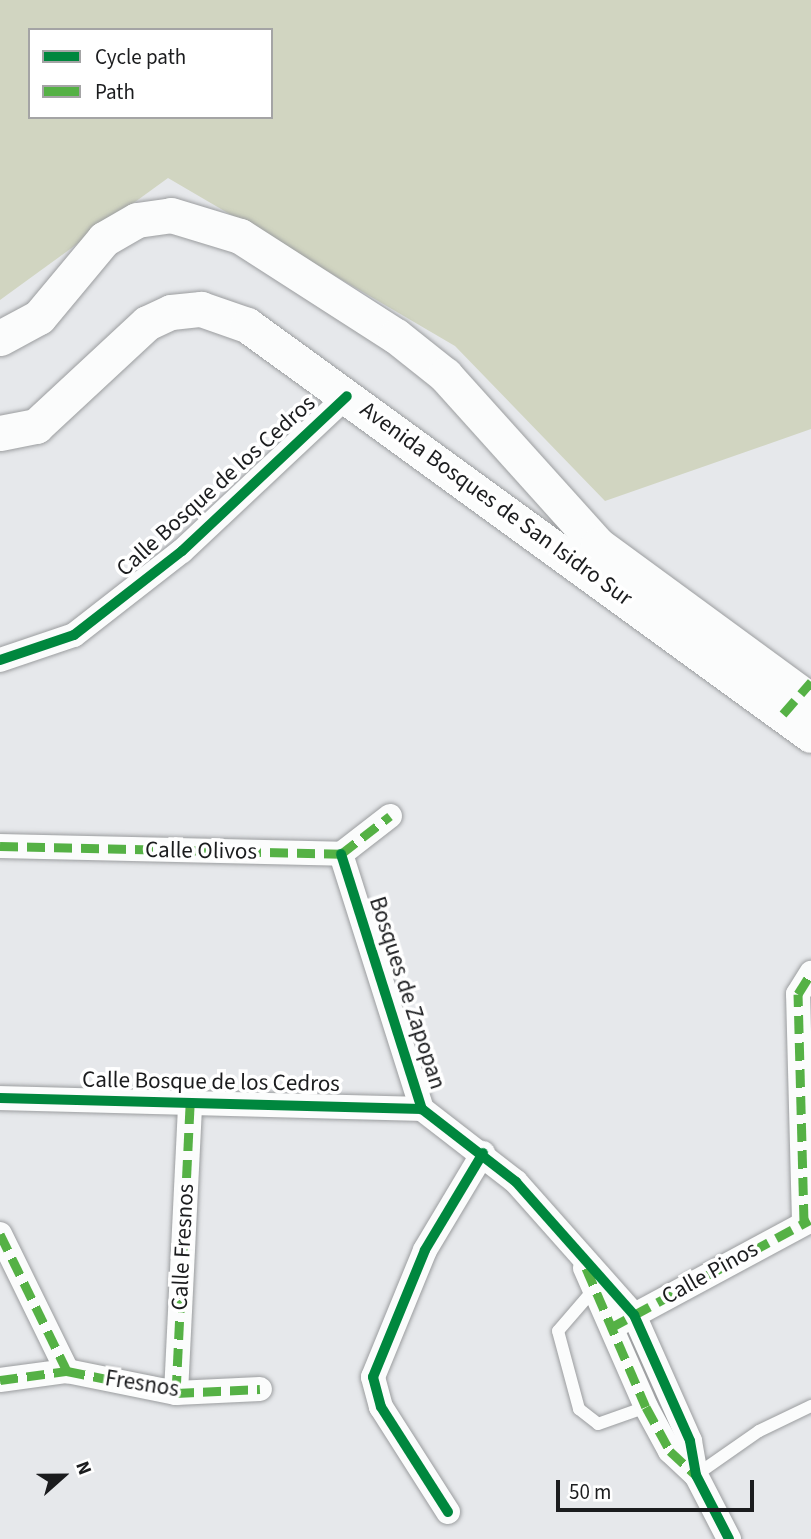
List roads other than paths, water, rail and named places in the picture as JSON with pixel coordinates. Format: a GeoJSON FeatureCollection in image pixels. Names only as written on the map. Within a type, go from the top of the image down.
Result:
{"type":"FeatureCollection","features":[{"type":"Feature","properties":{"kind":"main road","name":"Avenida Bosques de San Isidro Sur"},"geometry":{"type":"LineString","coordinates":[[0,338],[15,335],[39,317],[104,239],[138,220],[171,215],[240,236],[396,336],[445,375],[598,545],[802,698],[811,735]]}},
{"type":"Feature","properties":{"kind":"main road","name":"Avenida Bosques de San Isidro Sur"},"geometry":{"type":"LineString","coordinates":[[0,433],[36,426],[147,323],[171,312],[201,309],[247,325],[347,396],[802,698]]}},
{"type":"Feature","properties":{"kind":"street","name":"Calle Bosque de los Cedros"},"geometry":{"type":"LineString","coordinates":[[0,660],[74,635],[182,551],[347,396]]}},
{"type":"Feature","properties":{"kind":"street"},"geometry":{"type":"LineString","coordinates":[[341,854],[390,816]]}},
{"type":"Feature","properties":{"kind":"street","name":"Calle Olivos"},"geometry":{"type":"LineString","coordinates":[[0,846],[341,854]]}},
{"type":"Feature","properties":{"kind":"street","name":"Bosques de Zapopan"},"geometry":{"type":"LineString","coordinates":[[341,854],[422,1109],[483,1153],[578,1248],[600,1284],[634,1315],[690,1441],[695,1475]]}},
{"type":"Feature","properties":{"kind":"street"},"geometry":{"type":"LineString","coordinates":[[808,1221],[798,994],[811,973]]}},
{"type":"Feature","properties":{"kind":"street","name":"Calle Bosque de los Cedros"},"geometry":{"type":"LineString","coordinates":[[0,1098],[422,1109]]}},
{"type":"Feature","properties":{"kind":"street","name":"Calle Fresnos"},"geometry":{"type":"LineString","coordinates":[[176,1392],[190,1102]]}},
{"type":"Feature","properties":{"kind":"street"},"geometry":{"type":"LineString","coordinates":[[448,1512],[381,1407],[373,1377],[425,1250],[483,1153]]}},
{"type":"Feature","properties":{"kind":"street","name":"Calle Pinos"},"geometry":{"type":"LineString","coordinates":[[610,1328],[808,1221]]}},
{"type":"Feature","properties":{"kind":"street"},"geometry":{"type":"LineString","coordinates":[[0,1234],[67,1371]]}},
{"type":"Feature","properties":{"kind":"street","name":"Bosques de Zapopan"},"geometry":{"type":"LineString","coordinates":[[600,1284],[610,1328],[646,1407],[670,1451],[695,1475],[729,1539]]}},
{"type":"Feature","properties":{"kind":"street","name":"Fresnos"},"geometry":{"type":"LineString","coordinates":[[0,1380],[67,1371],[176,1392],[260,1389]]}},
{"type":"Feature","properties":{"kind":"lane"},"geometry":{"type":"LineString","coordinates":[[600,1284],[558,1331],[579,1409],[598,1424],[646,1407]]}},
{"type":"Feature","properties":{"kind":"lane"},"geometry":{"type":"LineString","coordinates":[[695,1475],[759,1430],[811,1406]]}}]}
